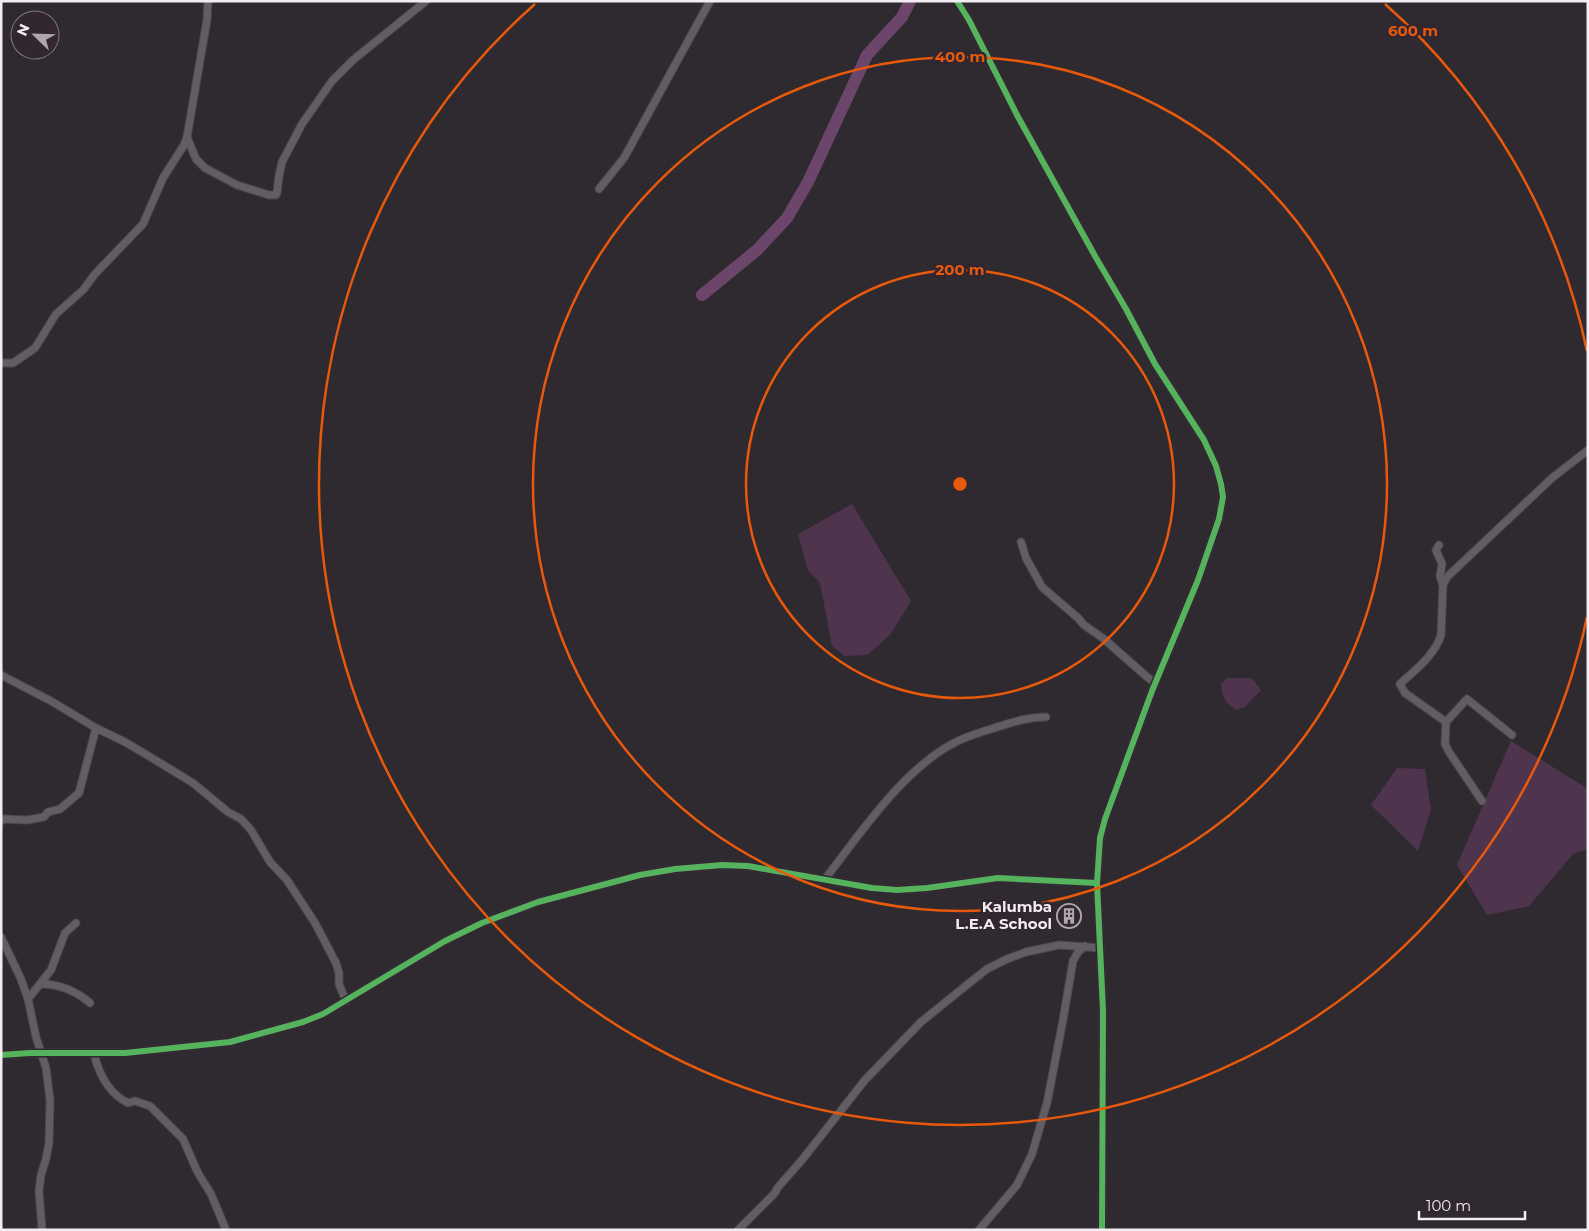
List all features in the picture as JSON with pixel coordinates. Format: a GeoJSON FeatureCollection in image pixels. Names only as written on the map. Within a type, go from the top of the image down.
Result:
{"type":"FeatureCollection","features":[{"type":"Feature","properties":{"kind":"street"},"geometry":{"type":"LineString","coordinates":[[1,363],[12,363],[34,348],[56,314],[83,290],[95,274],[143,224],[163,178],[187,137],[206,29],[208,1]]}},
{"type":"Feature","properties":{"kind":"street"},"geometry":{"type":"LineString","coordinates":[[187,137],[196,158],[205,168],[237,186],[269,195],[276,195],[282,162],[302,124],[332,81],[353,60],[426,1]]}},
{"type":"Feature","properties":{"kind":"street"},"geometry":{"type":"LineString","coordinates":[[600,189],[624,158],[710,1]]}},
{"type":"Feature","properties":{"kind":"street"},"geometry":{"type":"LineString","coordinates":[[957,1],[969,20],[1017,115],[1155,364],[1204,440],[1219,473],[1223,497],[1219,519],[1198,580],[1155,682],[1105,819],[1100,838],[1098,883],[1103,1011],[1102,1230]]}},
{"type":"Feature","properties":{"kind":"street"},"geometry":{"type":"LineString","coordinates":[[1443,585],[1447,577],[1545,484],[1588,450]]}},
{"type":"Feature","properties":{"kind":"street"},"geometry":{"type":"LineString","coordinates":[[1021,542],[1026,558],[1042,587],[1084,625],[1099,635],[1155,682]]}},
{"type":"Feature","properties":{"kind":"street"},"geometry":{"type":"LineString","coordinates":[[1439,544],[1436,550],[1442,564],[1440,576],[1443,585],[1441,635],[1427,659],[1400,684],[1405,693],[1446,722]]}},
{"type":"Feature","properties":{"kind":"street"},"geometry":{"type":"LineString","coordinates":[[1,675],[125,742],[193,783],[228,812],[241,819],[251,830],[270,862],[287,880],[316,923],[336,963],[346,1001]]}},
{"type":"Feature","properties":{"kind":"street"},"geometry":{"type":"LineString","coordinates":[[1482,801],[1445,744],[1446,722],[1467,699],[1512,735]]}},
{"type":"Feature","properties":{"kind":"street"},"geometry":{"type":"LineString","coordinates":[[825,879],[888,798],[934,756],[952,744],[1007,723],[1034,717],[1046,717]]}},
{"type":"Feature","properties":{"kind":"street"},"geometry":{"type":"LineString","coordinates":[[1,821],[4,818],[27,820],[44,817],[48,812],[60,809],[79,793],[96,728]]}},
{"type":"Feature","properties":{"kind":"street"},"geometry":{"type":"LineString","coordinates":[[1,1055],[30,1053],[94,1054],[181,1048],[230,1042],[303,1022],[323,1014],[445,941],[482,923],[538,902],[631,877],[674,869],[748,866],[872,888],[897,890],[927,888],[998,878],[1098,883]]}},
{"type":"Feature","properties":{"kind":"street"},"geometry":{"type":"LineString","coordinates":[[28,999],[51,970],[64,933],[76,923]]}},
{"type":"Feature","properties":{"kind":"street"},"geometry":{"type":"LineString","coordinates":[[1,938],[21,979],[28,999],[36,1037],[46,1068],[50,1100],[49,1143],[39,1191],[42,1230]]}},
{"type":"Feature","properties":{"kind":"street"},"geometry":{"type":"LineString","coordinates":[[738,1230],[774,1194],[778,1186],[802,1160],[865,1080],[921,1022],[944,1002],[988,969],[1026,952],[1058,945],[1100,948]]}},
{"type":"Feature","properties":{"kind":"street"},"geometry":{"type":"LineString","coordinates":[[979,1230],[1017,1185],[1032,1154],[1047,1103],[1073,961],[1078,952],[1085,946]]}},
{"type":"Feature","properties":{"kind":"street"},"geometry":{"type":"LineString","coordinates":[[40,984],[66,987],[90,1003]]}},
{"type":"Feature","properties":{"kind":"street"},"geometry":{"type":"LineString","coordinates":[[94,1054],[100,1073],[109,1089],[121,1100],[128,1103],[135,1101],[150,1106],[183,1139],[198,1173],[211,1194],[226,1230]]}},
{"type":"Feature","properties":{"kind":"shaded area"},"geometry":{"type":"Polygon","coordinates":[[[852,504],[911,601],[890,635],[867,655],[844,656],[832,646],[820,583],[808,570],[798,534],[852,504]]]}},
{"type":"Feature","properties":{"kind":"shaded area"},"geometry":{"type":"Polygon","coordinates":[[[1227,678],[1252,678],[1261,690],[1245,707],[1236,710],[1229,705],[1223,696],[1221,684],[1227,678]]]}},
{"type":"Feature","properties":{"kind":"shaded area"},"geometry":{"type":"Polygon","coordinates":[[[1511,741],[1588,789],[1588,849],[1573,854],[1529,906],[1487,915],[1457,865],[1511,741]]]}},
{"type":"Feature","properties":{"kind":"shaded area"},"geometry":{"type":"Polygon","coordinates":[[[1397,768],[1425,769],[1431,810],[1418,851],[1371,805],[1397,768]]]}},
{"type":"Feature","properties":{"kind":"waterway"},"geometry":{"type":"LineString","coordinates":[[702,295],[757,250],[787,218],[808,182],[867,55],[902,17],[910,1]]}},
{"type":"Feature","properties":{"kind":"cycle path"},"geometry":{"type":"LineString","coordinates":[[957,1],[969,20],[1017,115],[1155,364],[1204,440],[1216,466],[1223,497],[1219,519],[1198,580],[1152,691],[1105,819],[1100,838],[1097,883],[1103,1011],[1102,1230]]}},
{"type":"Feature","properties":{"kind":"cycle path"},"geometry":{"type":"LineString","coordinates":[[1,1055],[30,1053],[125,1053],[230,1042],[303,1022],[323,1014],[445,941],[482,923],[538,902],[640,875],[675,869],[722,865],[748,866],[872,888],[897,890],[927,888],[998,878],[1097,883]]}},
{"type":"Feature","properties":{"kind":"place","name":"Kalumba L.E.A School"},"geometry":{"type":"Point","coordinates":[1069,916]}}]}
